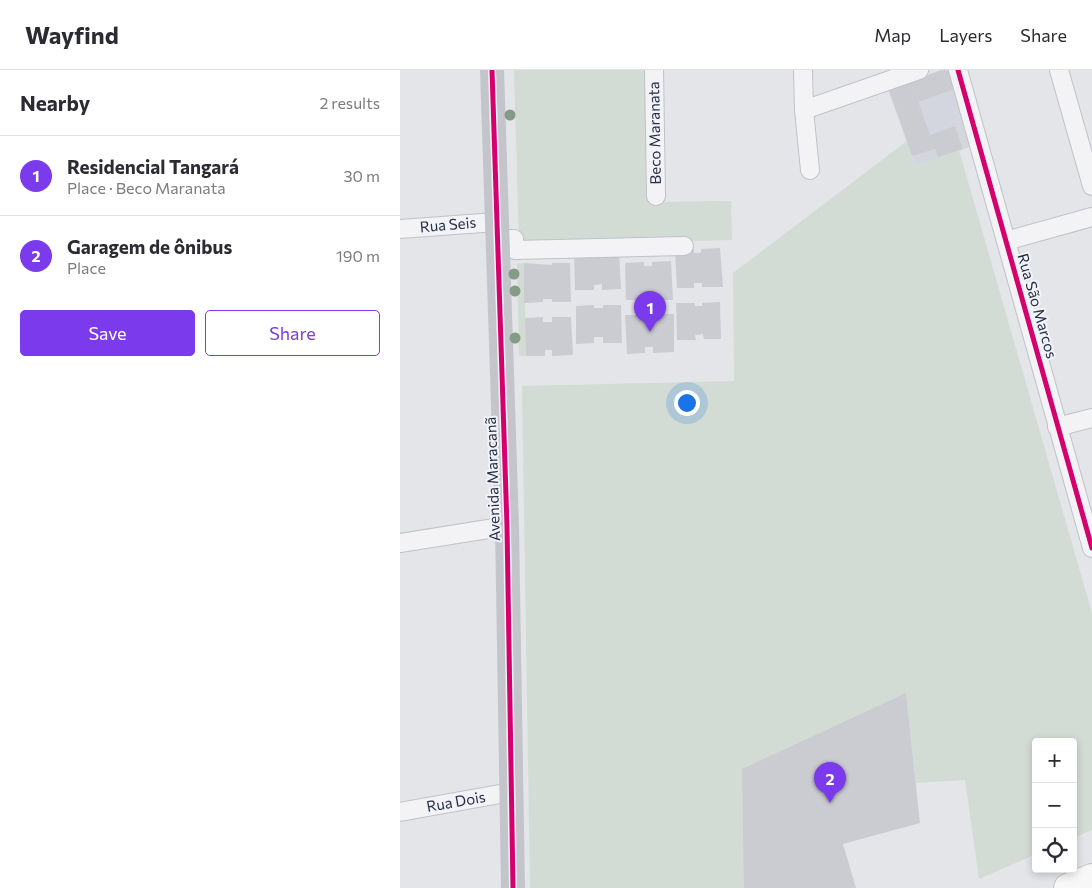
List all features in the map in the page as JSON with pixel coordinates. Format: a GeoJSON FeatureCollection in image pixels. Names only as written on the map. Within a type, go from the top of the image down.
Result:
{"type":"FeatureCollection","features":[{"type":"Feature","properties":{"kind":"main road"},"geometry":{"type":"LineString","coordinates":[[1068,888],[1092,878]]}},
{"type":"Feature","properties":{"kind":"street","name":"Avenida Maracanã"},"geometry":{"type":"LineString","coordinates":[[492,70],[507,526],[513,888]]}},
{"type":"Feature","properties":{"kind":"street","name":"Beco Maranata"},"geometry":{"type":"LineString","coordinates":[[654,70],[656,196]]}},
{"type":"Feature","properties":{"kind":"street"},"geometry":{"type":"LineString","coordinates":[[803,70],[804,110],[810,170]]}},
{"type":"Feature","properties":{"kind":"street"},"geometry":{"type":"LineString","coordinates":[[804,110],[919,70]]}},
{"type":"Feature","properties":{"kind":"street","name":"Rua São Marcos"},"geometry":{"type":"LineString","coordinates":[[958,70],[1092,548]]}},
{"type":"Feature","properties":{"kind":"street"},"geometry":{"type":"LineString","coordinates":[[1059,70],[1092,186]]}},
{"type":"Feature","properties":{"kind":"street"},"geometry":{"type":"LineString","coordinates":[[1006,241],[1092,217]]}},
{"type":"Feature","properties":{"kind":"street","name":"Rua Seis"},"geometry":{"type":"LineString","coordinates":[[400,229],[496,230]]}},
{"type":"Feature","properties":{"kind":"street"},"geometry":{"type":"LineString","coordinates":[[496,230],[514,239],[515,250],[684,246]]}},
{"type":"Feature","properties":{"kind":"street"},"geometry":{"type":"LineString","coordinates":[[1058,427],[1092,418]]}},
{"type":"Feature","properties":{"kind":"street"},"geometry":{"type":"LineString","coordinates":[[400,543],[507,526]]}},
{"type":"Feature","properties":{"kind":"street","name":"Rua Dois"},"geometry":{"type":"LineString","coordinates":[[400,812],[511,792]]}},
{"type":"Feature","properties":{"kind":"shaded area"},"geometry":{"type":"Polygon","coordinates":[[[514,70],[648,70],[650,202],[731,201],[732,240],[519,245],[514,70]]]}},
{"type":"Feature","properties":{"kind":"shaded area"},"geometry":{"type":"Polygon","coordinates":[[[940,70],[951,70],[972,146],[916,166],[888,90],[940,70]]]}},
{"type":"Feature","properties":{"kind":"shaded area"},"geometry":{"type":"Polygon","coordinates":[[[907,141],[916,166],[959,150],[1092,613],[1092,830],[1077,836],[1077,738],[1032,738],[1032,856],[979,879],[965,780],[916,783],[906,694],[744,888],[530,888],[522,386],[734,381],[733,273],[907,141]]]}},
{"type":"Feature","properties":{"kind":"shaded area"},"geometry":{"type":"Polygon","coordinates":[[[524,263],[526,356],[519,356],[517,264],[524,263]]]}},
{"type":"Feature","properties":{"kind":"building"},"geometry":{"type":"Polygon","coordinates":[[[942,70],[949,70],[954,89],[919,102],[915,92],[930,135],[955,126],[963,149],[938,157],[935,149],[912,156],[889,90],[942,70]]]}},
{"type":"Feature","properties":{"kind":"building"},"geometry":{"type":"Polygon","coordinates":[[[720,248],[723,287],[702,287],[702,283],[694,283],[694,288],[677,288],[675,250],[694,249],[694,253],[701,253],[701,249],[720,248]]]}},
{"type":"Feature","properties":{"kind":"building"},"geometry":{"type":"Polygon","coordinates":[[[619,251],[621,289],[602,290],[602,284],[594,285],[594,290],[575,290],[574,252],[619,251]]]}},
{"type":"Feature","properties":{"kind":"building"},"geometry":{"type":"Polygon","coordinates":[[[671,261],[673,300],[652,300],[652,295],[645,295],[645,300],[626,300],[625,263],[644,262],[644,266],[652,266],[652,262],[671,261]]]}},
{"type":"Feature","properties":{"kind":"building"},"geometry":{"type":"Polygon","coordinates":[[[524,263],[552,265],[552,263],[570,263],[571,302],[552,302],[552,299],[543,299],[543,302],[524,303],[524,263]]]}},
{"type":"Feature","properties":{"kind":"building"},"geometry":{"type":"Polygon","coordinates":[[[720,302],[721,339],[704,339],[703,334],[695,335],[696,340],[677,340],[676,303],[695,303],[695,306],[702,306],[702,303],[720,302]]]}},
{"type":"Feature","properties":{"kind":"building"},"geometry":{"type":"Polygon","coordinates":[[[594,305],[594,308],[603,308],[603,305],[621,305],[622,343],[603,343],[603,337],[594,337],[594,343],[576,344],[576,306],[594,305]]]}},
{"type":"Feature","properties":{"kind":"building"},"geometry":{"type":"Polygon","coordinates":[[[652,314],[674,314],[674,352],[653,353],[653,347],[645,347],[645,353],[627,354],[625,315],[652,317],[652,314]]]}},
{"type":"Feature","properties":{"kind":"building"},"geometry":{"type":"Polygon","coordinates":[[[543,317],[543,322],[552,322],[552,317],[571,317],[573,355],[552,356],[552,350],[545,350],[545,356],[526,356],[525,318],[543,317]]]}},
{"type":"Feature","properties":{"kind":"building"},"geometry":{"type":"Polygon","coordinates":[[[906,693],[920,823],[843,844],[856,888],[744,888],[742,769],[906,693]]]}},
{"type":"Feature","properties":{"kind":"cycle path"},"geometry":{"type":"LineString","coordinates":[[492,70],[507,526],[513,888]]}},
{"type":"Feature","properties":{"kind":"cycle path"},"geometry":{"type":"LineString","coordinates":[[958,70],[1092,548]]}},
{"type":"Feature","properties":{"kind":"place","name":"Residencial Tangará"},"geometry":{"type":"Point","coordinates":[650,332]}},
{"type":"Feature","properties":{"kind":"place","name":"Garagem de ônibus"},"geometry":{"type":"Point","coordinates":[830,803]}}]}
